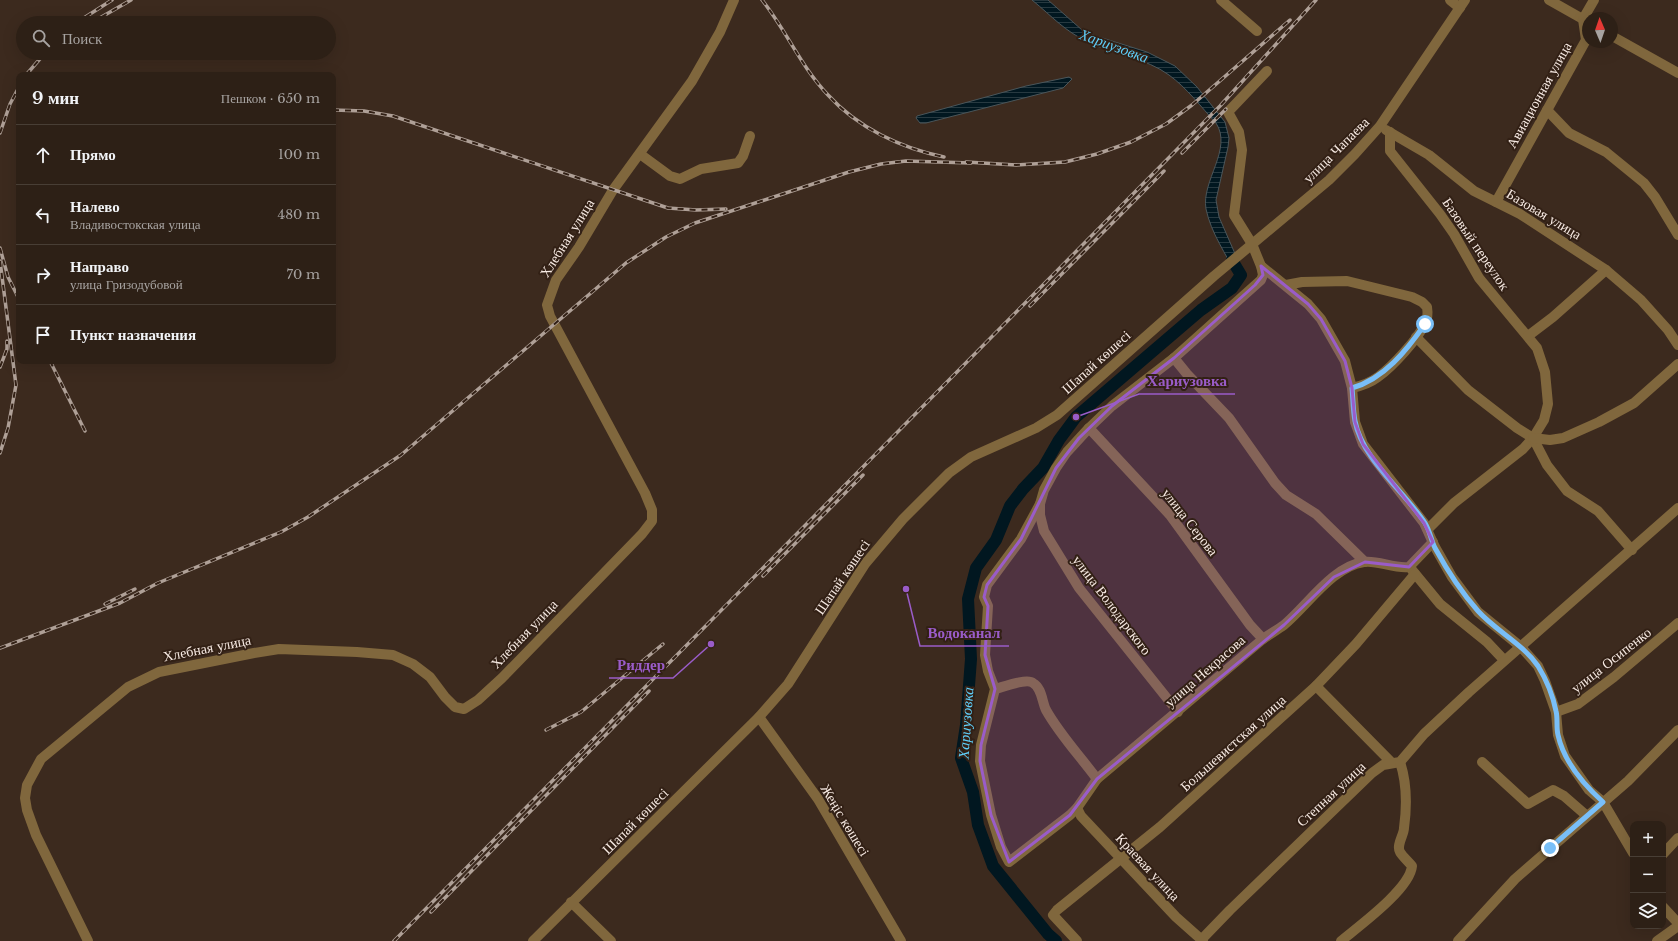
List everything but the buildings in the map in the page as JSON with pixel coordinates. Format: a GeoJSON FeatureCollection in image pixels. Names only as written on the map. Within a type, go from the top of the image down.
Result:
{"type":"FeatureCollection","features":[{"type":"Feature","properties":{"kind":"street","name":"Хлебная улица"},"geometry":{"type":"LineString","coordinates":[[88,941],[36,835],[27,810],[25,798],[27,785],[41,759],[128,687],[159,672],[254,652],[279,649],[357,652],[393,655],[413,664],[430,677],[454,707],[464,709],[478,700],[522,658],[575,601],[628,550],[652,521],[652,510],[645,493],[550,316],[547,305],[556,280],[579,247],[613,190],[692,81],[720,32],[734,0]]}},
{"type":"Feature","properties":{"kind":"street"},"geometry":{"type":"LineString","coordinates":[[1221,0],[1257,31]]}},
{"type":"Feature","properties":{"kind":"street"},"geometry":{"type":"LineString","coordinates":[[1450,0],[1462,4]]}},
{"type":"Feature","properties":{"kind":"street"},"geometry":{"type":"LineString","coordinates":[[1549,0],[1582,19]]}},
{"type":"Feature","properties":{"kind":"street"},"geometry":{"type":"LineString","coordinates":[[1589,12],[1594,0]]}},
{"type":"Feature","properties":{"kind":"street","name":"улица Чапаева"},"geometry":{"type":"LineString","coordinates":[[1214,276],[1329,180],[1380,126],[1462,4]]}},
{"type":"Feature","properties":{"kind":"street"},"geometry":{"type":"LineString","coordinates":[[1618,39],[1678,73]]}},
{"type":"Feature","properties":{"kind":"street","name":"Авиационная улица"},"geometry":{"type":"LineString","coordinates":[[1496,202],[1582,47]]}},
{"type":"Feature","properties":{"kind":"street"},"geometry":{"type":"LineString","coordinates":[[1267,71],[1228,112],[1239,132],[1242,150],[1234,215],[1252,244],[1261,266],[1308,304],[1321,319],[1345,361],[1352,388],[1355,422],[1363,444],[1428,529],[1433,542],[1452,577],[1478,612],[1521,647],[1540,671],[1556,712],[1558,735],[1565,756],[1589,790],[1603,802],[1630,848]]}},
{"type":"Feature","properties":{"kind":"street"},"geometry":{"type":"LineString","coordinates":[[1547,110],[1569,133],[1606,152],[1644,183],[1655,197],[1666,218],[1678,234]]}},
{"type":"Feature","properties":{"kind":"street","name":"Базовая улица"},"geometry":{"type":"LineString","coordinates":[[1380,126],[1423,151],[1474,190],[1520,214],[1606,270],[1640,300],[1668,330],[1678,345]]}},
{"type":"Feature","properties":{"kind":"street","name":"Базовый переулок"},"geometry":{"type":"LineString","coordinates":[[1390,132],[1390,152],[1440,214],[1454,234],[1479,278],[1537,348],[1545,372],[1548,404],[1544,420],[1533,438],[1523,449],[1454,503],[1428,529]]}},
{"type":"Feature","properties":{"kind":"street"},"geometry":{"type":"LineString","coordinates":[[640,154],[670,176],[680,179],[701,169],[738,163],[743,156],[750,136]]}},
{"type":"Feature","properties":{"kind":"street","name":"улица Володарского"},"geometry":{"type":"LineString","coordinates":[[1178,712],[1079,588],[1044,531],[1040,515],[1040,504],[1044,490],[1056,468],[1067,452],[1088,428],[1118,401],[1174,358],[1261,280],[1263,275],[1261,266]]}},
{"type":"Feature","properties":{"kind":"street"},"geometry":{"type":"LineString","coordinates":[[1528,336],[1553,317],[1606,270]]}},
{"type":"Feature","properties":{"kind":"street","name":"Шапай көшесі"},"geometry":{"type":"LineString","coordinates":[[533,941],[759,717],[788,684],[865,564],[903,519],[949,473],[971,457],[1029,431],[1057,415],[1214,276]]}},
{"type":"Feature","properties":{"kind":"street"},"geometry":{"type":"LineString","coordinates":[[1286,285],[1302,282],[1347,281],[1412,297],[1422,302],[1427,307],[1425,324],[1416,337],[1378,377],[1364,385],[1352,388]]}},
{"type":"Feature","properties":{"kind":"street"},"geometry":{"type":"LineString","coordinates":[[1416,337],[1468,390],[1517,428],[1533,438],[1550,440],[1563,438],[1599,422],[1634,403],[1678,364]]}},
{"type":"Feature","properties":{"kind":"street"},"geometry":{"type":"LineString","coordinates":[[1174,358],[1187,374],[1229,418],[1275,484],[1286,495],[1316,514],[1365,562]]}},
{"type":"Feature","properties":{"kind":"street","name":"улица Серова"},"geometry":{"type":"LineString","coordinates":[[1088,428],[1170,515],[1250,625],[1263,639]]}},
{"type":"Feature","properties":{"kind":"street"},"geometry":{"type":"LineString","coordinates":[[1533,438],[1547,465],[1567,491],[1598,511],[1632,550]]}},
{"type":"Feature","properties":{"kind":"street"},"geometry":{"type":"LineString","coordinates":[[1040,504],[1021,539],[987,585],[984,597],[988,606],[985,655],[988,670],[995,689],[1028,681],[1034,683],[1039,689],[1046,708],[1059,730],[1097,779]]}},
{"type":"Feature","properties":{"kind":"street","name":"Степная улица"},"geometry":{"type":"LineString","coordinates":[[1202,940],[1230,910],[1372,773],[1383,765],[1396,762],[1504,660],[1521,647],[1678,508]]}},
{"type":"Feature","properties":{"kind":"street"},"geometry":{"type":"LineString","coordinates":[[1433,542],[1412,570],[1440,604],[1487,642],[1504,660]]}},
{"type":"Feature","properties":{"kind":"street","name":"улица Некрасова"},"geometry":{"type":"LineString","coordinates":[[995,689],[981,745],[980,761],[991,815],[1009,862],[1076,808],[1097,779],[1263,639],[1284,625],[1334,578],[1348,567],[1365,562],[1412,570]]}},
{"type":"Feature","properties":{"kind":"street","name":"Большевистская улица"},"geometry":{"type":"LineString","coordinates":[[1077,941],[1053,915],[1120,858],[1160,827],[1316,686],[1356,644],[1412,570]]}},
{"type":"Feature","properties":{"kind":"street","name":"улица Осипенко"},"geometry":{"type":"LineString","coordinates":[[1556,712],[1578,704],[1614,678],[1678,623]]}},
{"type":"Feature","properties":{"kind":"street"},"geometry":{"type":"LineString","coordinates":[[1316,686],[1396,762],[1405,791],[1406,815],[1404,830],[1399,845],[1400,852],[1412,866],[1412,872],[1391,899],[1341,941]]}},
{"type":"Feature","properties":{"kind":"street","name":"Жеңіс көшесі"},"geometry":{"type":"LineString","coordinates":[[759,717],[818,799],[900,941]]}},
{"type":"Feature","properties":{"kind":"street"},"geometry":{"type":"LineString","coordinates":[[1458,941],[1514,879],[1628,780],[1678,730]]}},
{"type":"Feature","properties":{"kind":"street"},"geometry":{"type":"LineString","coordinates":[[1482,762],[1528,804],[1553,790],[1564,796],[1587,816]]}},
{"type":"Feature","properties":{"kind":"street","name":"Краевая улица"},"geometry":{"type":"LineString","coordinates":[[1076,808],[1081,816],[1176,917],[1202,940]]}},
{"type":"Feature","properties":{"kind":"street"},"geometry":{"type":"LineString","coordinates":[[1666,851],[1678,838]]}},
{"type":"Feature","properties":{"kind":"street"},"geometry":{"type":"LineString","coordinates":[[571,902],[599,931],[611,941]]}},
{"type":"Feature","properties":{"kind":"street"},"geometry":{"type":"LineString","coordinates":[[1666,909],[1678,923]]}},
{"type":"Feature","properties":{"kind":"street"},"geometry":{"type":"LineString","coordinates":[[1657,941],[1678,926]]}},
{"type":"Feature","properties":{"kind":"highlighted area"},"geometry":{"type":"Polygon","coordinates":[[[1261,266],[1308,304],[1321,319],[1345,361],[1352,388],[1355,422],[1363,444],[1424,523],[1433,542],[1409,567],[1365,562],[1334,577],[1284,625],[1097,779],[1070,815],[1009,862],[991,815],[980,761],[981,745],[995,689],[985,655],[988,606],[984,597],[987,585],[1021,539],[1056,468],[1079,438],[1112,406],[1174,358],[1255,285],[1263,275],[1261,266]]]}},
{"type":"Feature","properties":{"kind":"water"},"geometry":{"type":"Polygon","coordinates":[[[1032,0],[1048,0],[1082,30],[1147,52],[1175,66],[1197,87],[1225,122],[1229,138],[1228,147],[1216,200],[1219,217],[1243,272],[1237,276],[1215,235],[1206,209],[1208,187],[1221,143],[1220,133],[1216,123],[1188,92],[1169,75],[1160,69],[1090,43],[1073,34],[1032,0]]]}},
{"type":"Feature","properties":{"kind":"water"},"geometry":{"type":"Polygon","coordinates":[[[1069,77],[1072,79],[1063,88],[926,123],[920,123],[916,118],[917,116],[1026,86],[1069,77]]]}},
{"type":"Feature","properties":{"kind":"waterway","name":"Хариузовка"},"geometry":{"type":"LineString","coordinates":[[1056,941],[1048,934],[993,866],[978,825],[973,792],[961,758],[966,725],[971,659],[968,599],[976,568],[996,540],[1010,506],[1023,489],[1043,468],[1059,440],[1076,417],[1201,310],[1232,288],[1241,275],[1232,260]]}},
{"type":"Feature","properties":{"kind":"railway"},"geometry":{"type":"LineString","coordinates":[[87,16],[112,0]]}},
{"type":"Feature","properties":{"kind":"railway"},"geometry":{"type":"LineString","coordinates":[[103,16],[131,0]]}},
{"type":"Feature","properties":{"kind":"railway"},"geometry":{"type":"LineString","coordinates":[[762,0],[818,84],[840,107],[867,127],[881,135],[912,148],[944,157]]}},
{"type":"Feature","properties":{"kind":"railway"},"geometry":{"type":"LineString","coordinates":[[394,941],[1220,106],[1316,0]]}},
{"type":"Feature","properties":{"kind":"railway"},"geometry":{"type":"LineString","coordinates":[[966,162],[1016,165],[1065,162],[1097,154],[1131,142],[1166,124],[1192,105],[1290,20]]}},
{"type":"Feature","properties":{"kind":"railway"},"geometry":{"type":"LineString","coordinates":[[29,72],[39,60]]}},
{"type":"Feature","properties":{"kind":"railway"},"geometry":{"type":"LineString","coordinates":[[0,133],[10,104],[16,93]]}},
{"type":"Feature","properties":{"kind":"railway"},"geometry":{"type":"LineString","coordinates":[[1182,153],[1226,109]]}},
{"type":"Feature","properties":{"kind":"railway"},"geometry":{"type":"LineString","coordinates":[[336,110],[364,111],[393,116],[668,208],[696,210],[726,209]]}},
{"type":"Feature","properties":{"kind":"railway"},"geometry":{"type":"LineString","coordinates":[[0,648],[120,603],[158,583],[281,532],[308,517],[401,455],[626,263],[666,237],[695,223],[849,172],[881,164],[906,161],[971,163]]}},
{"type":"Feature","properties":{"kind":"railway"},"geometry":{"type":"LineString","coordinates":[[1030,306],[1164,171]]}},
{"type":"Feature","properties":{"kind":"railway"},"geometry":{"type":"LineString","coordinates":[[0,248],[8,277],[16,293]]}},
{"type":"Feature","properties":{"kind":"railway"},"geometry":{"type":"LineString","coordinates":[[0,261],[16,385],[8,428],[0,453]]}},
{"type":"Feature","properties":{"kind":"railway"},"geometry":{"type":"LineString","coordinates":[[0,367],[7,349],[7,341]]}},
{"type":"Feature","properties":{"kind":"railway"},"geometry":{"type":"LineString","coordinates":[[52,364],[85,431]]}},
{"type":"Feature","properties":{"kind":"railway"},"geometry":{"type":"LineString","coordinates":[[763,576],[863,475]]}},
{"type":"Feature","properties":{"kind":"railway"},"geometry":{"type":"LineString","coordinates":[[105,604],[135,589]]}},
{"type":"Feature","properties":{"kind":"railway"},"geometry":{"type":"LineString","coordinates":[[546,730],[581,712],[663,644]]}},
{"type":"Feature","properties":{"kind":"railway"},"geometry":{"type":"LineString","coordinates":[[431,912],[649,691]]}},
{"type":"Feature","properties":{"kind":"place","name":"Хариузовка"},"geometry":{"type":"Point","coordinates":[1076,417]}},
{"type":"Feature","properties":{"kind":"place","name":"Водоканал"},"geometry":{"type":"Point","coordinates":[906,589]}},
{"type":"Feature","properties":{"kind":"place","name":"Риддер"},"geometry":{"type":"Point","coordinates":[711,644]}},
{"type":"Feature","properties":{"kind":"route"},"geometry":{"type":"LineString","coordinates":[[1425,324],[1416,337],[1378,377],[1364,385],[1352,388],[1355,422],[1363,444],[1424,523],[1431,535],[1434,547],[1452,577],[1478,612],[1521,647],[1538,666],[1546,681],[1556,712],[1558,735],[1565,756],[1589,790],[1603,802],[1550,848]]}}]}
